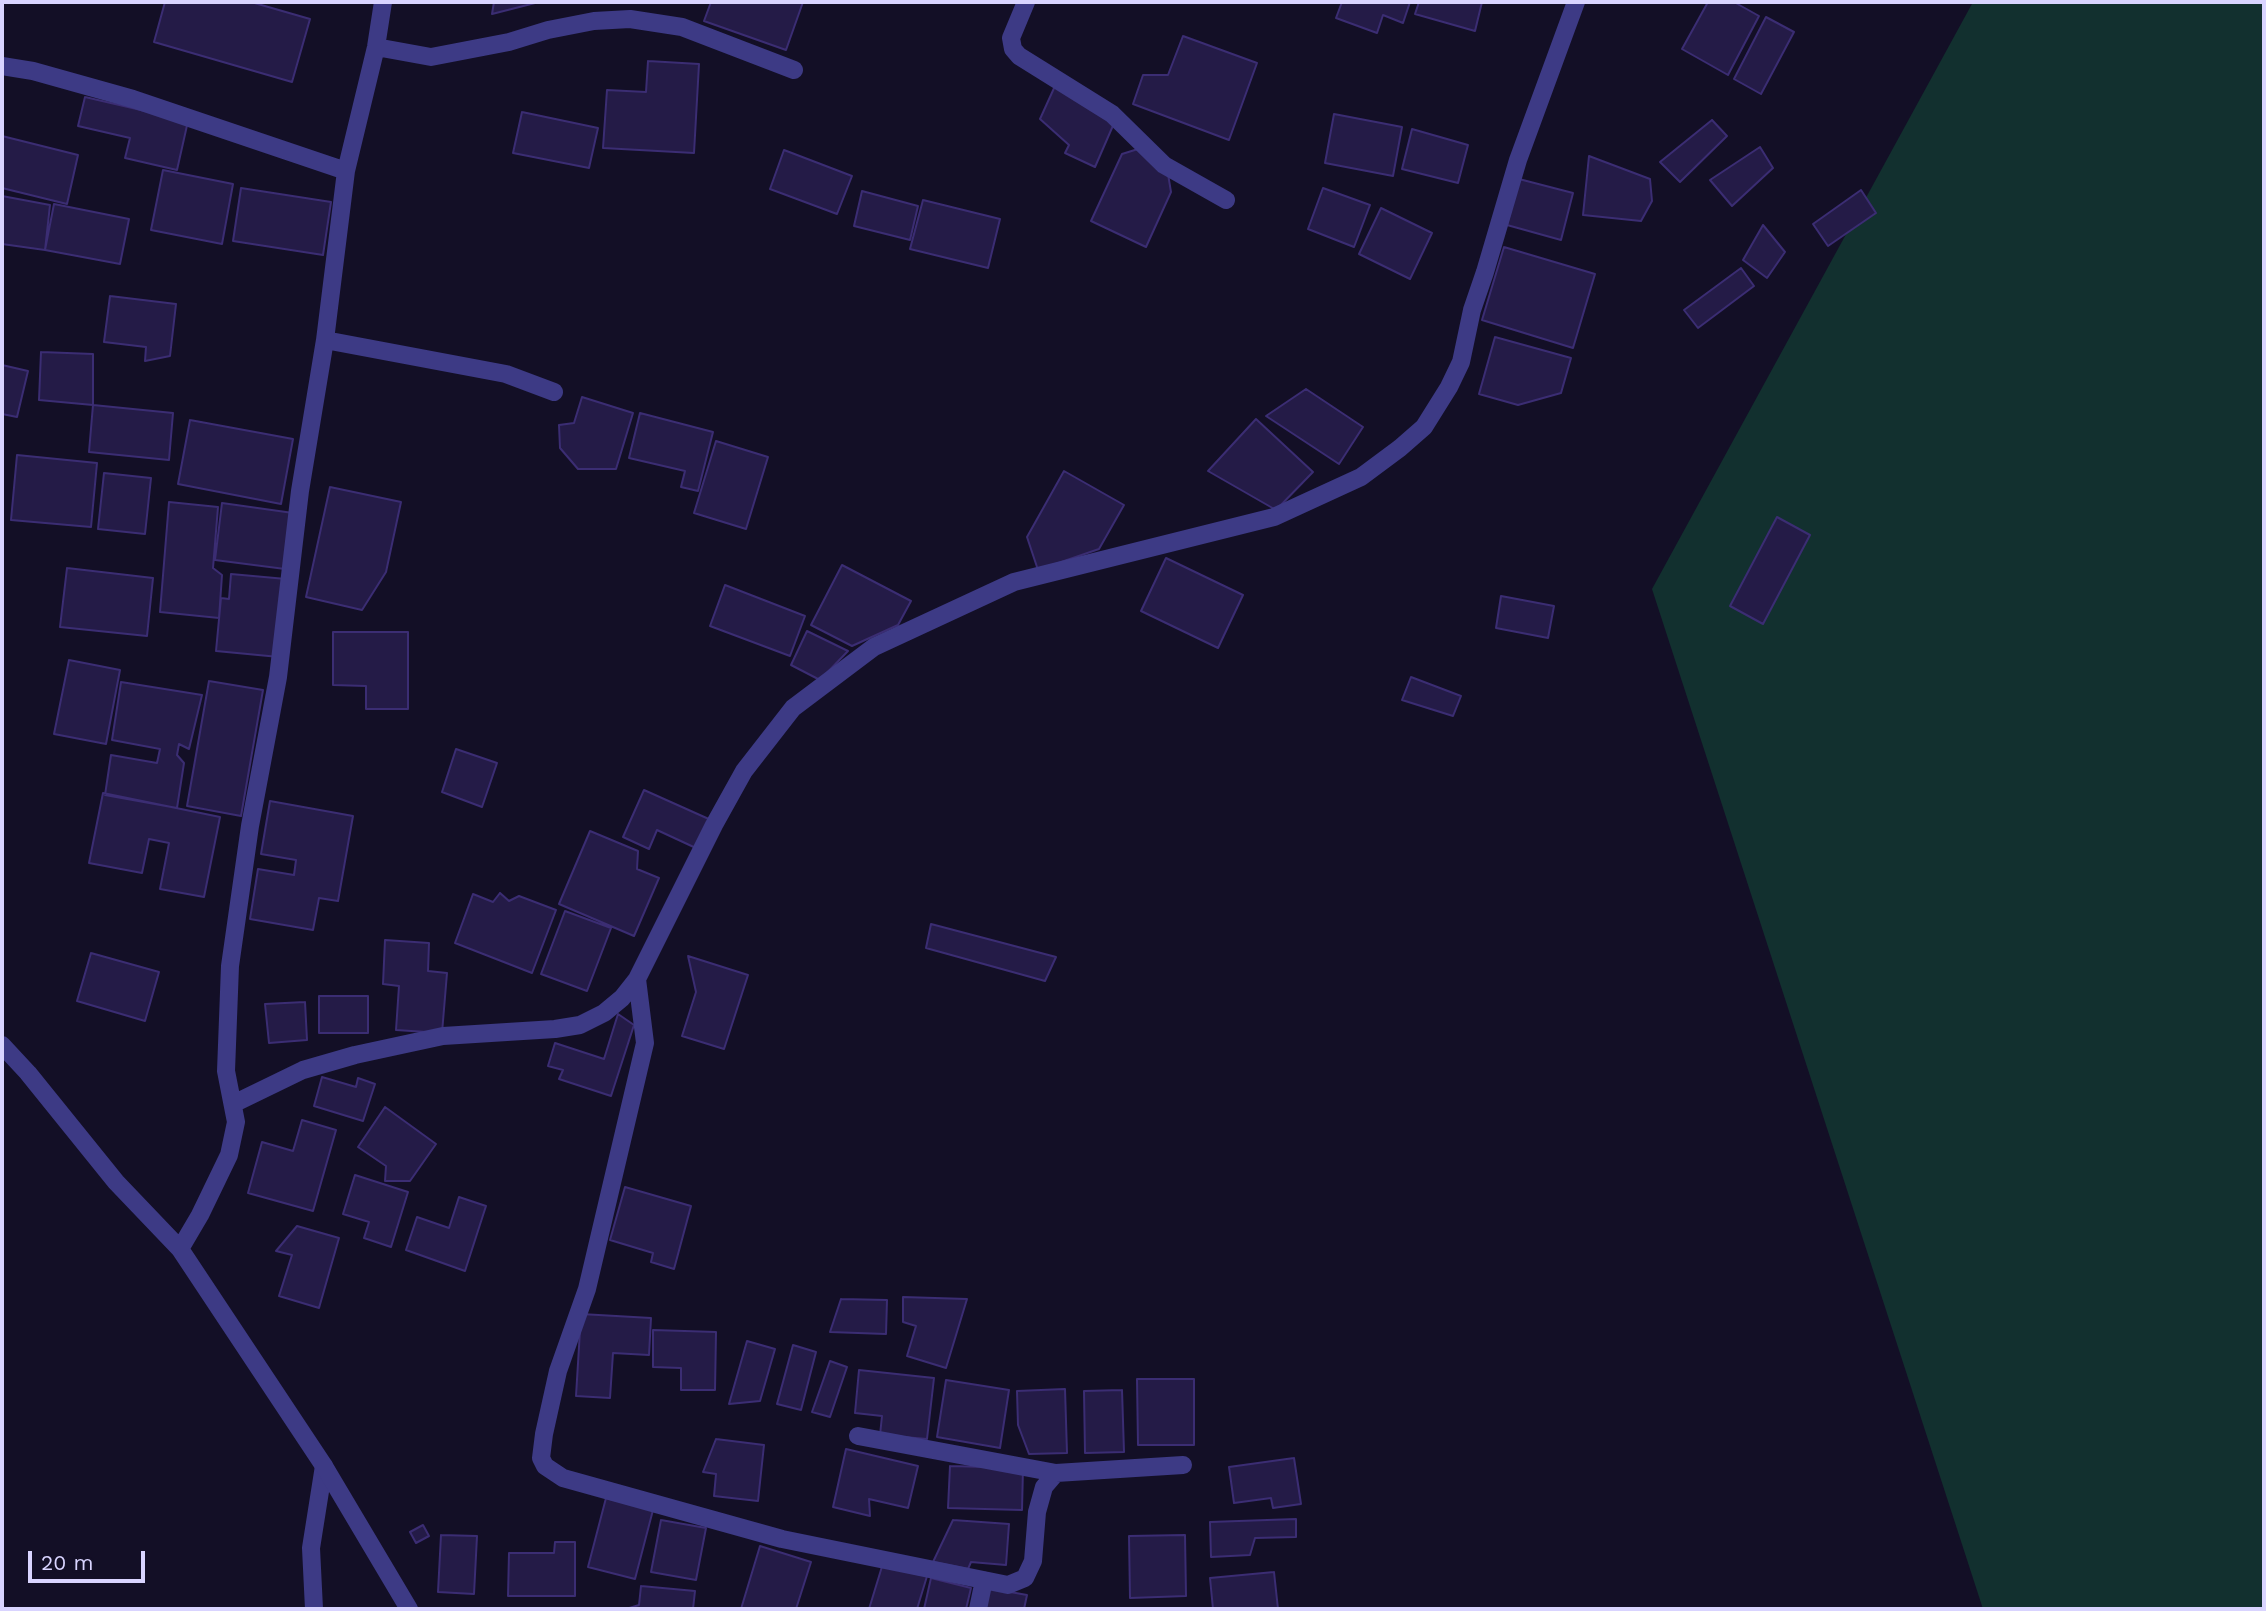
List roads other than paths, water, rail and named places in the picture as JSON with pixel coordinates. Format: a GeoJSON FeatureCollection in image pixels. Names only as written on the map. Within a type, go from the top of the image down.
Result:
{"type":"FeatureCollection","features":[{"type":"Feature","properties":{"kind":"street"},"geometry":{"type":"LineString","coordinates":[[180,1250],[200,1216],[229,1155],[236,1122],[226,1072],[230,966],[250,826],[278,677],[300,491],[325,340],[346,171],[376,47],[383,2]]}},
{"type":"Feature","properties":{"kind":"street"},"geometry":{"type":"LineString","coordinates":[[1026,2],[1011,37],[1013,49],[1019,57],[1112,114],[1164,165],[1226,200]]}},
{"type":"Feature","properties":{"kind":"street"},"geometry":{"type":"LineString","coordinates":[[233,1104],[303,1070],[355,1055],[443,1036],[580,1025],[604,1013],[622,998],[637,979],[744,771],[793,708],[874,647],[1014,582],[1274,517],[1361,477],[1400,448],[1424,427],[1461,362],[1472,310],[1518,160],[1576,2]]}},
{"type":"Feature","properties":{"kind":"street"},"geometry":{"type":"LineString","coordinates":[[376,47],[431,57],[509,42],[548,30],[594,21],[630,19],[682,27],[794,70]]}},
{"type":"Feature","properties":{"kind":"street"},"geometry":{"type":"LineString","coordinates":[[2,66],[33,71],[134,99],[346,171]]}},
{"type":"Feature","properties":{"kind":"street"},"geometry":{"type":"LineString","coordinates":[[325,340],[506,374],[554,392]]}},
{"type":"Feature","properties":{"kind":"street"},"geometry":{"type":"LineString","coordinates":[[637,979],[645,1043],[587,1289],[558,1371],[541,1458],[545,1466],[563,1478],[782,1539],[1008,1585],[1025,1578],[1033,1561],[1037,1512],[1044,1487],[1056,1472]]}},
{"type":"Feature","properties":{"kind":"street"},"geometry":{"type":"LineString","coordinates":[[2,1045],[116,1182],[180,1250],[324,1466],[410,1609]]}},
{"type":"Feature","properties":{"kind":"street"},"geometry":{"type":"LineString","coordinates":[[858,1436],[1056,1472],[1183,1465]]}},
{"type":"Feature","properties":{"kind":"street"},"geometry":{"type":"LineString","coordinates":[[314,1609],[311,1548],[324,1466]]}},
{"type":"Feature","properties":{"kind":"street"},"geometry":{"type":"LineString","coordinates":[[978,1609],[984,1580]]}}]}
